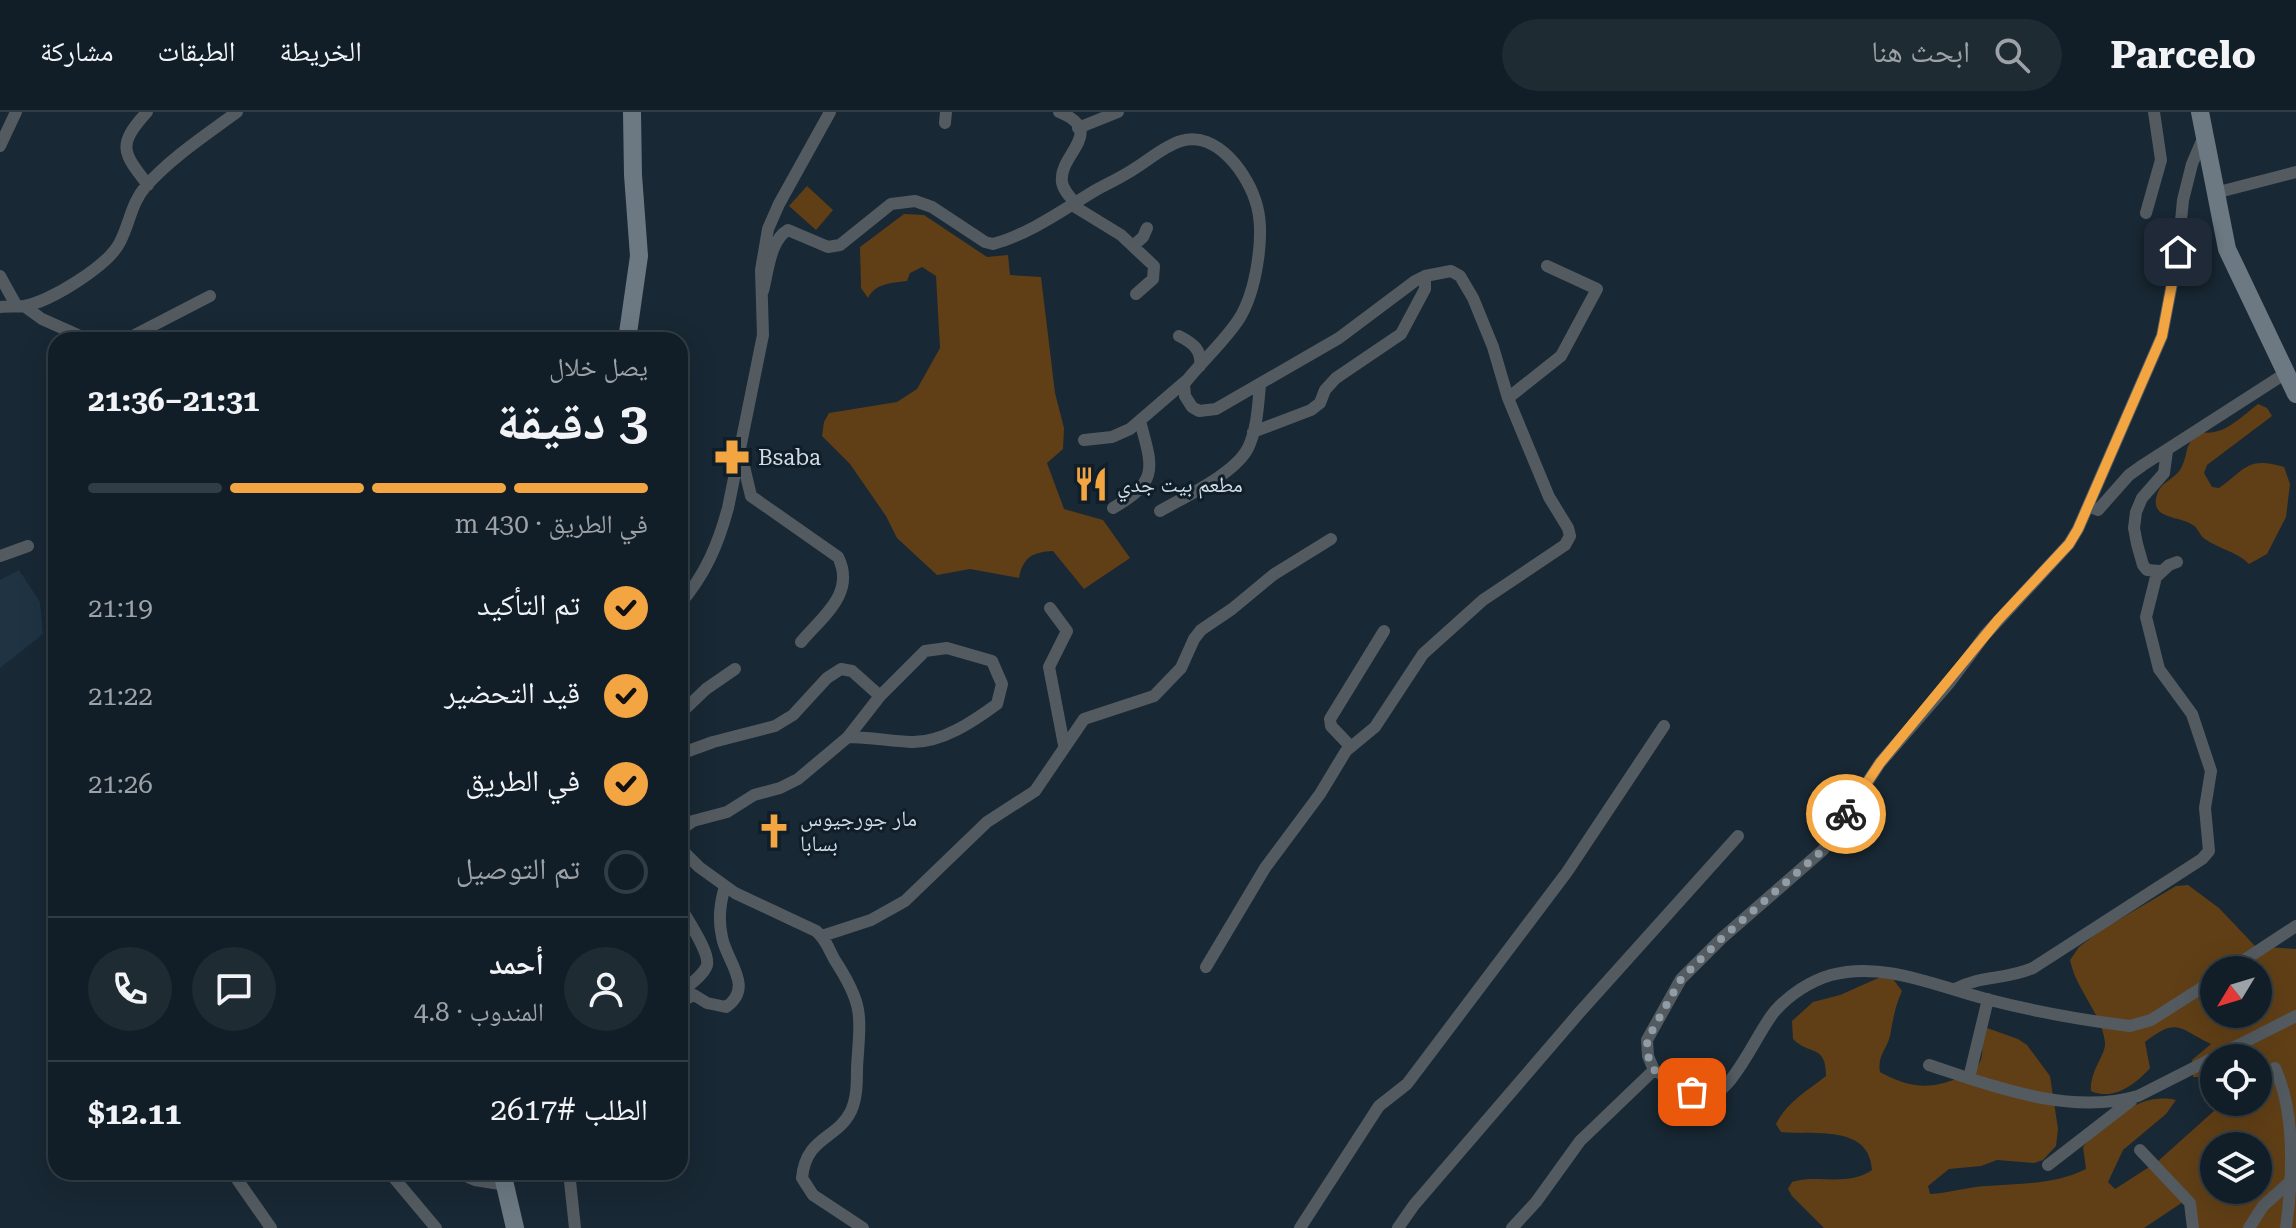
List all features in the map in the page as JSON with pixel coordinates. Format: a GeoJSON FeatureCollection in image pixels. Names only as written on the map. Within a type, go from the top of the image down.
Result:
{"type":"FeatureCollection","features":[{"type":"Feature","properties":{"kind":"street"},"geometry":{"type":"LineString","coordinates":[[0,146],[16,112]]}},
{"type":"Feature","properties":{"kind":"street"},"geometry":{"type":"LineString","coordinates":[[147,112],[130,130],[125,143],[128,159],[148,185]]}},
{"type":"Feature","properties":{"kind":"street"},"geometry":{"type":"LineString","coordinates":[[0,307],[20,305],[61,290],[103,264],[121,241],[129,214],[148,185],[178,156],[237,112]]}},
{"type":"Feature","properties":{"kind":"street"},"geometry":{"type":"LineString","coordinates":[[628,332],[643,213],[632,112]]}},
{"type":"Feature","properties":{"kind":"street"},"geometry":{"type":"LineString","coordinates":[[688,594],[703,575],[721,536],[740,451],[763,335],[761,270],[768,229],[830,112]]}},
{"type":"Feature","properties":{"kind":"street"},"geometry":{"type":"LineString","coordinates":[[1059,112],[1074,120],[1078,128],[1080,145],[1064,168],[1062,183],[1074,204],[1113,230],[1154,266],[1155,273],[1147,286],[1136,294]]}},
{"type":"Feature","properties":{"kind":"street"},"geometry":{"type":"LineString","coordinates":[[1078,128],[1118,112]]}},
{"type":"Feature","properties":{"kind":"street"},"geometry":{"type":"LineString","coordinates":[[2146,213],[2161,160],[2154,112]]}},
{"type":"Feature","properties":{"kind":"street"},"geometry":{"type":"LineString","coordinates":[[2200,112],[2227,249],[2296,394]]}},
{"type":"Feature","properties":{"kind":"street"},"geometry":{"type":"LineString","coordinates":[[2200,989],[2140,1026],[2113,1024],[1988,999],[1874,970],[1848,971],[1810,983],[1775,1011],[1729,1083],[1715,1095],[1701,1096],[1654,1070],[1648,1056],[1647,1040],[1681,979],[1722,938],[1823,850],[1880,763],[2002,615],[2069,544],[2162,336],[2178,252],[2183,200],[2192,164],[2204,136]]}},
{"type":"Feature","properties":{"kind":"street"},"geometry":{"type":"LineString","coordinates":[[763,291],[774,249],[783,232],[788,230],[828,247],[840,245],[891,204],[915,201],[932,207],[985,242],[993,244],[1074,204],[1181,141],[1208,141],[1219,147],[1252,192],[1260,223],[1257,261],[1245,308],[1238,321],[1184,384],[1185,396],[1199,411],[1216,409],[1339,338],[1425,276],[1451,271],[1460,276],[1493,347],[1508,398],[1549,497],[1570,536],[1565,545],[1483,600],[1423,654],[1375,727],[1350,746],[1320,794],[1265,868],[1206,967]]}},
{"type":"Feature","properties":{"kind":"street"},"geometry":{"type":"LineString","coordinates":[[2215,193],[2296,172]]}},
{"type":"Feature","properties":{"kind":"street"},"geometry":{"type":"LineString","coordinates":[[1133,246],[1147,228]]}},
{"type":"Feature","properties":{"kind":"street"},"geometry":{"type":"LineString","coordinates":[[1508,398],[1561,356],[1597,289],[1547,266]]}},
{"type":"Feature","properties":{"kind":"street"},"geometry":{"type":"LineString","coordinates":[[0,276],[20,305],[71,332]]}},
{"type":"Feature","properties":{"kind":"street"},"geometry":{"type":"LineString","coordinates":[[1253,432],[1311,410],[1320,403],[1325,390],[1336,378],[1401,334],[1425,289],[1425,276]]}},
{"type":"Feature","properties":{"kind":"street"},"geometry":{"type":"LineString","coordinates":[[140,332],[210,296]]}},
{"type":"Feature","properties":{"kind":"street"},"geometry":{"type":"LineString","coordinates":[[1179,336],[1197,348],[1201,357],[1200,366]]}},
{"type":"Feature","properties":{"kind":"street"},"geometry":{"type":"LineString","coordinates":[[2088,506],[2098,510],[2104,506],[2129,475],[2286,373]]}},
{"type":"Feature","properties":{"kind":"street"},"geometry":{"type":"LineString","coordinates":[[1084,440],[1112,437],[1140,421],[1188,379]]}},
{"type":"Feature","properties":{"kind":"street"},"geometry":{"type":"LineString","coordinates":[[1160,511],[1225,472],[1243,456],[1253,432],[1260,385]]}},
{"type":"Feature","properties":{"kind":"street"},"geometry":{"type":"LineString","coordinates":[[1113,508],[1140,490],[1149,475],[1148,453],[1140,421]]}},
{"type":"Feature","properties":{"kind":"street"},"geometry":{"type":"LineString","coordinates":[[740,451],[751,496],[838,557],[843,567],[846,580],[841,595],[801,642]]}},
{"type":"Feature","properties":{"kind":"street"},"geometry":{"type":"LineString","coordinates":[[2167,451],[2164,473],[2142,498],[2134,528],[2147,570],[2160,571],[2177,562]]}},
{"type":"Feature","properties":{"kind":"street"},"geometry":{"type":"LineString","coordinates":[[822,936],[871,920],[905,901],[987,822],[1035,791],[1080,723],[1089,716],[1154,696],[1181,668],[1201,630],[1273,575],[1331,539]]}},
{"type":"Feature","properties":{"kind":"street"},"geometry":{"type":"LineString","coordinates":[[0,556],[28,546]]}},
{"type":"Feature","properties":{"kind":"street"},"geometry":{"type":"LineString","coordinates":[[1955,989],[1976,980],[2010,977],[2033,968],[2202,859],[2209,851],[2205,808],[2211,771],[2192,714],[2166,681],[2155,660],[2146,617],[2153,584],[2160,571]]}},
{"type":"Feature","properties":{"kind":"street"},"geometry":{"type":"LineString","coordinates":[[1050,608],[1067,631],[1049,667],[1064,745]]}},
{"type":"Feature","properties":{"kind":"street"},"geometry":{"type":"LineString","coordinates":[[1350,746],[1331,726],[1330,719],[1384,631]]}},
{"type":"Feature","properties":{"kind":"street"},"geometry":{"type":"LineString","coordinates":[[688,824],[734,809],[754,795],[789,785],[848,737],[880,696],[925,651],[947,648],[992,661],[1002,684],[997,704],[974,721],[951,732],[914,742],[848,737]]}},
{"type":"Feature","properties":{"kind":"street"},"geometry":{"type":"LineString","coordinates":[[688,706],[735,669]]}},
{"type":"Feature","properties":{"kind":"street"},"geometry":{"type":"LineString","coordinates":[[688,751],[775,726],[793,715],[827,678],[841,669],[852,671],[880,696]]}},
{"type":"Feature","properties":{"kind":"street"},"geometry":{"type":"LineString","coordinates":[[1300,1228],[1379,1106],[1407,1084],[1567,872],[1664,726]]}},
{"type":"Feature","properties":{"kind":"street"},"geometry":{"type":"LineString","coordinates":[[1398,1228],[1414,1205],[1579,1013],[1738,836]]}},
{"type":"Feature","properties":{"kind":"street"},"geometry":{"type":"LineString","coordinates":[[688,856],[725,886],[808,926],[822,936],[852,986],[859,1006],[860,1022],[856,1090],[848,1116],[813,1147],[802,1178],[813,1195],[863,1228]]}},
{"type":"Feature","properties":{"kind":"street"},"geometry":{"type":"LineString","coordinates":[[688,998],[694,995],[707,1003],[726,1007],[738,989],[738,974],[726,955],[719,916],[725,886]]}},
{"type":"Feature","properties":{"kind":"street"},"geometry":{"type":"LineString","coordinates":[[688,920],[707,962],[704,970],[688,985]]}},
{"type":"Feature","properties":{"kind":"street"},"geometry":{"type":"LineString","coordinates":[[2250,956],[2296,926]]}},
{"type":"Feature","properties":{"kind":"street"},"geometry":{"type":"LineString","coordinates":[[1969,1078],[1988,999]]}},
{"type":"Feature","properties":{"kind":"street"},"geometry":{"type":"LineString","coordinates":[[2048,1165],[2138,1096],[2296,1016]]}},
{"type":"Feature","properties":{"kind":"street"},"geometry":{"type":"LineString","coordinates":[[1929,1065],[2037,1096],[2085,1101],[2123,1100],[2138,1096]]}},
{"type":"Feature","properties":{"kind":"street"},"geometry":{"type":"LineString","coordinates":[[2275,1068],[2293,1109],[2295,1152],[2286,1228]]}},
{"type":"Feature","properties":{"kind":"street"},"geometry":{"type":"LineString","coordinates":[[1512,1228],[1536,1202],[1580,1141],[1654,1070]]}},
{"type":"Feature","properties":{"kind":"street"},"geometry":{"type":"LineString","coordinates":[[2140,1150],[2190,1203],[2193,1228]]}},
{"type":"Feature","properties":{"kind":"street"},"geometry":{"type":"LineString","coordinates":[[238,1180],[271,1228]]}},
{"type":"Feature","properties":{"kind":"street"},"geometry":{"type":"LineString","coordinates":[[396,1180],[436,1228]]}},
{"type":"Feature","properties":{"kind":"street"},"geometry":{"type":"LineString","coordinates":[[475,1180],[507,1182],[515,1228]]}},
{"type":"Feature","properties":{"kind":"street"},"geometry":{"type":"LineString","coordinates":[[570,1180],[575,1228]]}},
{"type":"Feature","properties":{"kind":"street"},"geometry":{"type":"LineString","coordinates":[[2249,1228],[2263,1206],[2292,1180]]}},
{"type":"Feature","properties":{"kind":"shaded area"},"geometry":{"type":"Polygon","coordinates":[[[807,186],[833,210],[816,230],[789,206],[807,186]]]}},
{"type":"Feature","properties":{"kind":"shaded area"},"geometry":{"type":"Polygon","coordinates":[[[904,214],[924,215],[987,257],[1008,255],[1010,275],[1041,277],[1055,393],[1064,428],[1063,449],[1047,463],[1064,509],[1103,520],[1130,558],[1084,589],[1053,551],[1026,560],[1019,578],[970,569],[937,575],[897,538],[886,516],[850,464],[822,436],[829,413],[897,402],[917,389],[940,348],[936,276],[922,267],[910,273],[907,281],[880,287],[868,298],[861,288],[860,247],[904,214]]]}},
{"type":"Feature","properties":{"kind":"shaded area"},"geometry":{"type":"Polygon","coordinates":[[[2258,404],[2267,408],[2272,416],[2207,465],[2204,473],[2212,487],[2219,488],[2254,464],[2284,467],[2290,484],[2286,517],[2267,554],[2249,564],[2205,539],[2193,525],[2160,512],[2156,501],[2160,489],[2180,470],[2194,437],[2200,432],[2224,429],[2258,404]]]}},
{"type":"Feature","properties":{"kind":"shaded area"},"geometry":{"type":"Polygon","coordinates":[[[19,570],[40,602],[43,634],[0,668],[0,580],[19,570]]]}},
{"type":"Feature","properties":{"kind":"shaded area"},"geometry":{"type":"Polygon","coordinates":[[[2188,885],[2219,908],[2255,946],[2296,949],[2296,1228],[2190,1228],[2186,1200],[2144,1228],[1824,1228],[1792,1196],[1788,1189],[1792,1182],[1853,1178],[1872,1170],[1869,1155],[1850,1138],[1823,1133],[1781,1132],[1776,1124],[1792,1103],[1826,1076],[1820,1054],[1793,1039],[1792,1021],[1813,1002],[1840,995],[1883,976],[1890,975],[1902,991],[1889,1041],[1881,1057],[1880,1072],[1919,1086],[1965,1076],[1979,1064],[1987,1028],[2027,1045],[2050,1076],[2058,1129],[2056,1146],[2043,1160],[2034,1163],[1997,1160],[1981,1166],[1949,1169],[1928,1186],[1930,1194],[2062,1178],[2086,1169],[2083,1147],[2087,1142],[2127,1110],[2150,1100],[2176,1100],[2166,1114],[2123,1150],[2108,1182],[2115,1189],[2157,1162],[2208,1116],[2272,1116],[2272,1044],[2211,1044],[2171,1027],[2145,1042],[2150,1068],[2138,1080],[2115,1093],[2091,1091],[2105,1042],[2099,1021],[2077,981],[2070,960],[2079,947],[2103,929],[2176,886],[2188,885]]]}},
{"type":"Feature","properties":{"kind":"shaded area"},"geometry":{"type":"Polygon","coordinates":[[[2200,1053],[2200,1077],[2193,1077],[2192,1060],[2200,1053]]]}},
{"type":"Feature","properties":{"kind":"way so far"},"geometry":{"type":"LineString","coordinates":[[1692,1092],[1654,1070],[1646,1048],[1650,1030],[1674,988],[1698,960],[1823,850],[1846,814]]}},
{"type":"Feature","properties":{"kind":"place","name":"Bsaba"},"geometry":{"type":"Point","coordinates":[732,457]}},
{"type":"Feature","properties":{"kind":"place","name":"مطعم بيت جدي"},"geometry":{"type":"Point","coordinates":[1091,484]}},
{"type":"Feature","properties":{"kind":"place","name":"مار جورجيوس بسابا"},"geometry":{"type":"Point","coordinates":[774,831]}},
{"type":"Feature","properties":{"kind":"route"},"geometry":{"type":"LineString","coordinates":[[1846,814],[1880,763],[1950,682],[1985,635],[2069,544],[2078,529],[2162,336],[2178,252]]}}]}
